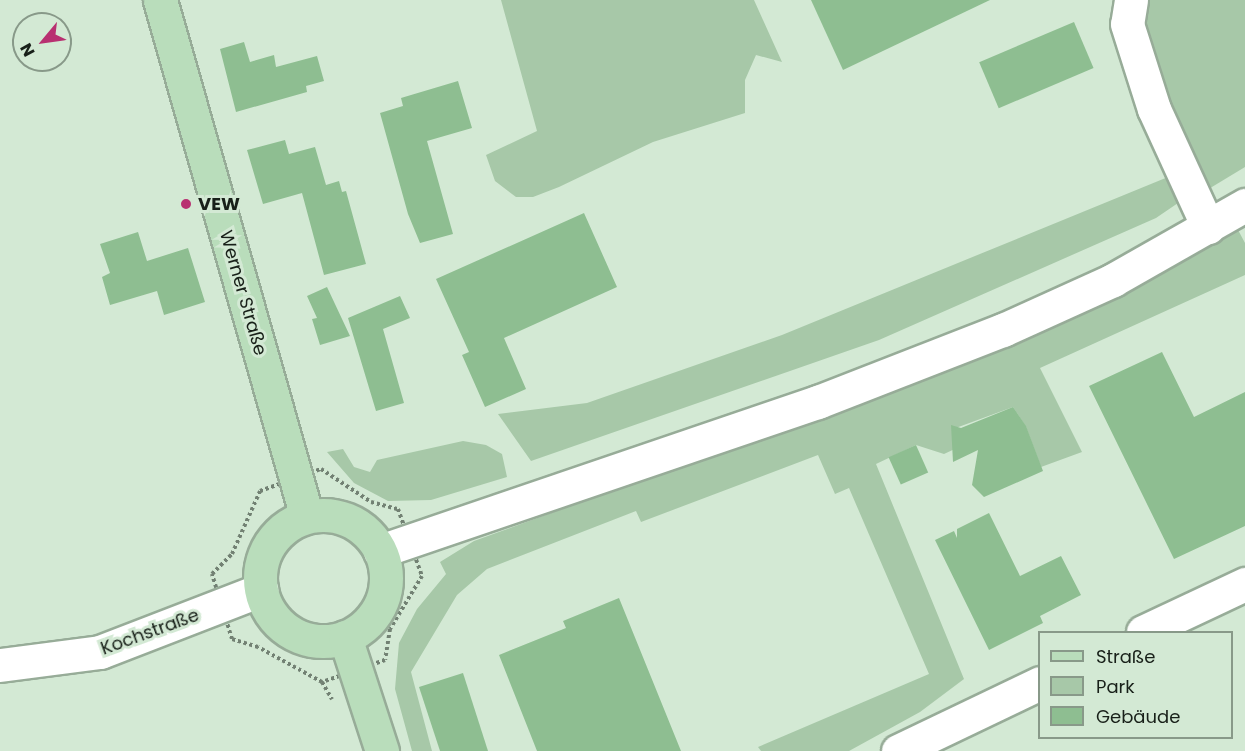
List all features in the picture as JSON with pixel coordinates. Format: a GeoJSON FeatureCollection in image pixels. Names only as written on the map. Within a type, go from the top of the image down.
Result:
{"type":"FeatureCollection","features":[{"type":"Feature","properties":{"kind":"main road","name":"Werner Straße"},"geometry":{"type":"LineString","coordinates":[[160,0],[307,517]]}},
{"type":"Feature","properties":{"kind":"main road"},"geometry":{"type":"LineString","coordinates":[[307,517],[341,518],[370,536],[380,551],[385,567],[382,600],[363,627],[345,637],[312,640],[294,634],[268,608],[261,590],[260,571],[270,545],[289,525],[307,517]]}},
{"type":"Feature","properties":{"kind":"main road"},"geometry":{"type":"LineString","coordinates":[[345,637],[382,751]]}},
{"type":"Feature","properties":{"kind":"street"},"geometry":{"type":"LineString","coordinates":[[1131,0],[1127,24],[1154,109],[1208,227]]}},
{"type":"Feature","properties":{"kind":"street"},"geometry":{"type":"LineString","coordinates":[[380,551],[408,525],[818,402],[1003,330],[1113,280],[1245,205]]}},
{"type":"Feature","properties":{"kind":"street"},"geometry":{"type":"LineString","coordinates":[[1147,631],[1245,584]]}},
{"type":"Feature","properties":{"kind":"street","name":"Kochstraße"},"geometry":{"type":"LineString","coordinates":[[0,665],[100,652],[261,590]]}},
{"type":"Feature","properties":{"kind":"street"},"geometry":{"type":"LineString","coordinates":[[898,751],[1038,684]]}},
{"type":"Feature","properties":{"kind":"path"},"geometry":{"type":"LineString","coordinates":[[321,469],[371,502],[398,509],[408,525],[423,576],[402,604],[390,629],[385,660],[322,682],[258,647],[232,639],[212,574],[232,554],[260,491],[321,469]]}},
{"type":"Feature","properties":{"kind":"path"},"geometry":{"type":"LineString","coordinates":[[398,509],[408,525]]}},
{"type":"Feature","properties":{"kind":"green space"},"geometry":{"type":"Polygon","coordinates":[[[501,0],[754,0],[782,62],[756,55],[745,80],[745,113],[653,142],[533,197],[516,197],[495,181],[486,155],[537,131],[501,0]]]}},
{"type":"Feature","properties":{"kind":"green space"},"geometry":{"type":"Polygon","coordinates":[[[1140,0],[1245,0],[1245,167],[1202,193],[1137,21],[1140,0]]]}},
{"type":"Feature","properties":{"kind":"green space"},"geometry":{"type":"Polygon","coordinates":[[[1168,177],[1178,203],[1156,218],[879,340],[531,461],[498,414],[587,403],[782,335],[1168,177]]]}},
{"type":"Feature","properties":{"kind":"green space"},"geometry":{"type":"Polygon","coordinates":[[[1237,228],[1245,243],[1245,275],[1040,368],[1082,452],[1041,467],[1026,427],[1013,407],[953,429],[952,437],[959,447],[944,454],[916,445],[876,464],[964,679],[920,712],[849,751],[761,751],[758,747],[929,674],[849,488],[835,494],[818,455],[641,522],[636,511],[487,569],[457,595],[411,672],[432,751],[412,751],[395,689],[399,643],[417,609],[446,574],[440,562],[474,541],[988,354],[1104,303],[1237,228]]]}},
{"type":"Feature","properties":{"kind":"green space"},"geometry":{"type":"Polygon","coordinates":[[[463,441],[486,445],[502,454],[507,477],[431,500],[388,501],[354,483],[327,452],[343,449],[354,467],[370,472],[377,460],[463,441]]]}},
{"type":"Feature","properties":{"kind":"building"},"geometry":{"type":"Polygon","coordinates":[[[811,0],[990,0],[843,70],[811,0]]]}},
{"type":"Feature","properties":{"kind":"building"},"geometry":{"type":"Polygon","coordinates":[[[1074,22],[1094,68],[999,108],[979,62],[1074,22]]]}},
{"type":"Feature","properties":{"kind":"building"},"geometry":{"type":"Polygon","coordinates":[[[244,42],[250,62],[274,55],[276,67],[317,56],[324,81],[306,86],[307,92],[236,112],[220,49],[244,42]]]}},
{"type":"Feature","properties":{"kind":"building"},"geometry":{"type":"Polygon","coordinates":[[[458,81],[472,128],[427,141],[453,234],[420,243],[408,214],[380,113],[403,106],[401,98],[458,81]]]}},
{"type":"Feature","properties":{"kind":"building"},"geometry":{"type":"Polygon","coordinates":[[[285,140],[289,154],[315,147],[326,185],[339,181],[342,192],[346,191],[366,264],[324,275],[302,193],[263,204],[247,150],[285,140]]]}},
{"type":"Feature","properties":{"kind":"building"},"geometry":{"type":"Polygon","coordinates":[[[584,213],[617,287],[504,338],[526,389],[485,407],[462,355],[469,352],[436,279],[584,213]]]}},
{"type":"Feature","properties":{"kind":"building"},"geometry":{"type":"Polygon","coordinates":[[[138,232],[147,261],[188,248],[205,302],[164,315],[157,291],[110,305],[102,277],[110,273],[100,244],[138,232]]]}},
{"type":"Feature","properties":{"kind":"building"},"geometry":{"type":"Polygon","coordinates":[[[327,287],[350,336],[320,345],[312,319],[317,318],[307,296],[327,287]]]}},
{"type":"Feature","properties":{"kind":"building"},"geometry":{"type":"Polygon","coordinates":[[[400,296],[410,318],[383,329],[404,403],[376,411],[348,318],[400,296]]]}},
{"type":"Feature","properties":{"kind":"building"},"geometry":{"type":"Polygon","coordinates":[[[1162,352],[1194,417],[1245,392],[1245,526],[1174,559],[1089,386],[1162,352]]]}},
{"type":"Feature","properties":{"kind":"building"},"geometry":{"type":"Polygon","coordinates":[[[1013,407],[1026,426],[1043,471],[984,497],[972,485],[978,450],[953,462],[951,425],[961,428],[1013,407]]]}},
{"type":"Feature","properties":{"kind":"building"},"geometry":{"type":"Polygon","coordinates":[[[916,445],[928,472],[901,485],[889,457],[916,445]]]}},
{"type":"Feature","properties":{"kind":"building"},"geometry":{"type":"Polygon","coordinates":[[[989,513],[1020,576],[1061,556],[1081,595],[1040,616],[1043,623],[989,650],[935,540],[954,531],[957,538],[957,529],[989,513]]]}},
{"type":"Feature","properties":{"kind":"building"},"geometry":{"type":"Polygon","coordinates":[[[619,598],[681,751],[537,751],[499,655],[566,628],[563,621],[619,598]]]}},
{"type":"Feature","properties":{"kind":"building"},"geometry":{"type":"Polygon","coordinates":[[[463,673],[488,751],[440,751],[419,687],[463,673]]]}},
{"type":"Feature","properties":{"kind":"place","name":"VEW"},"geometry":{"type":"Point","coordinates":[186,204]}}]}
